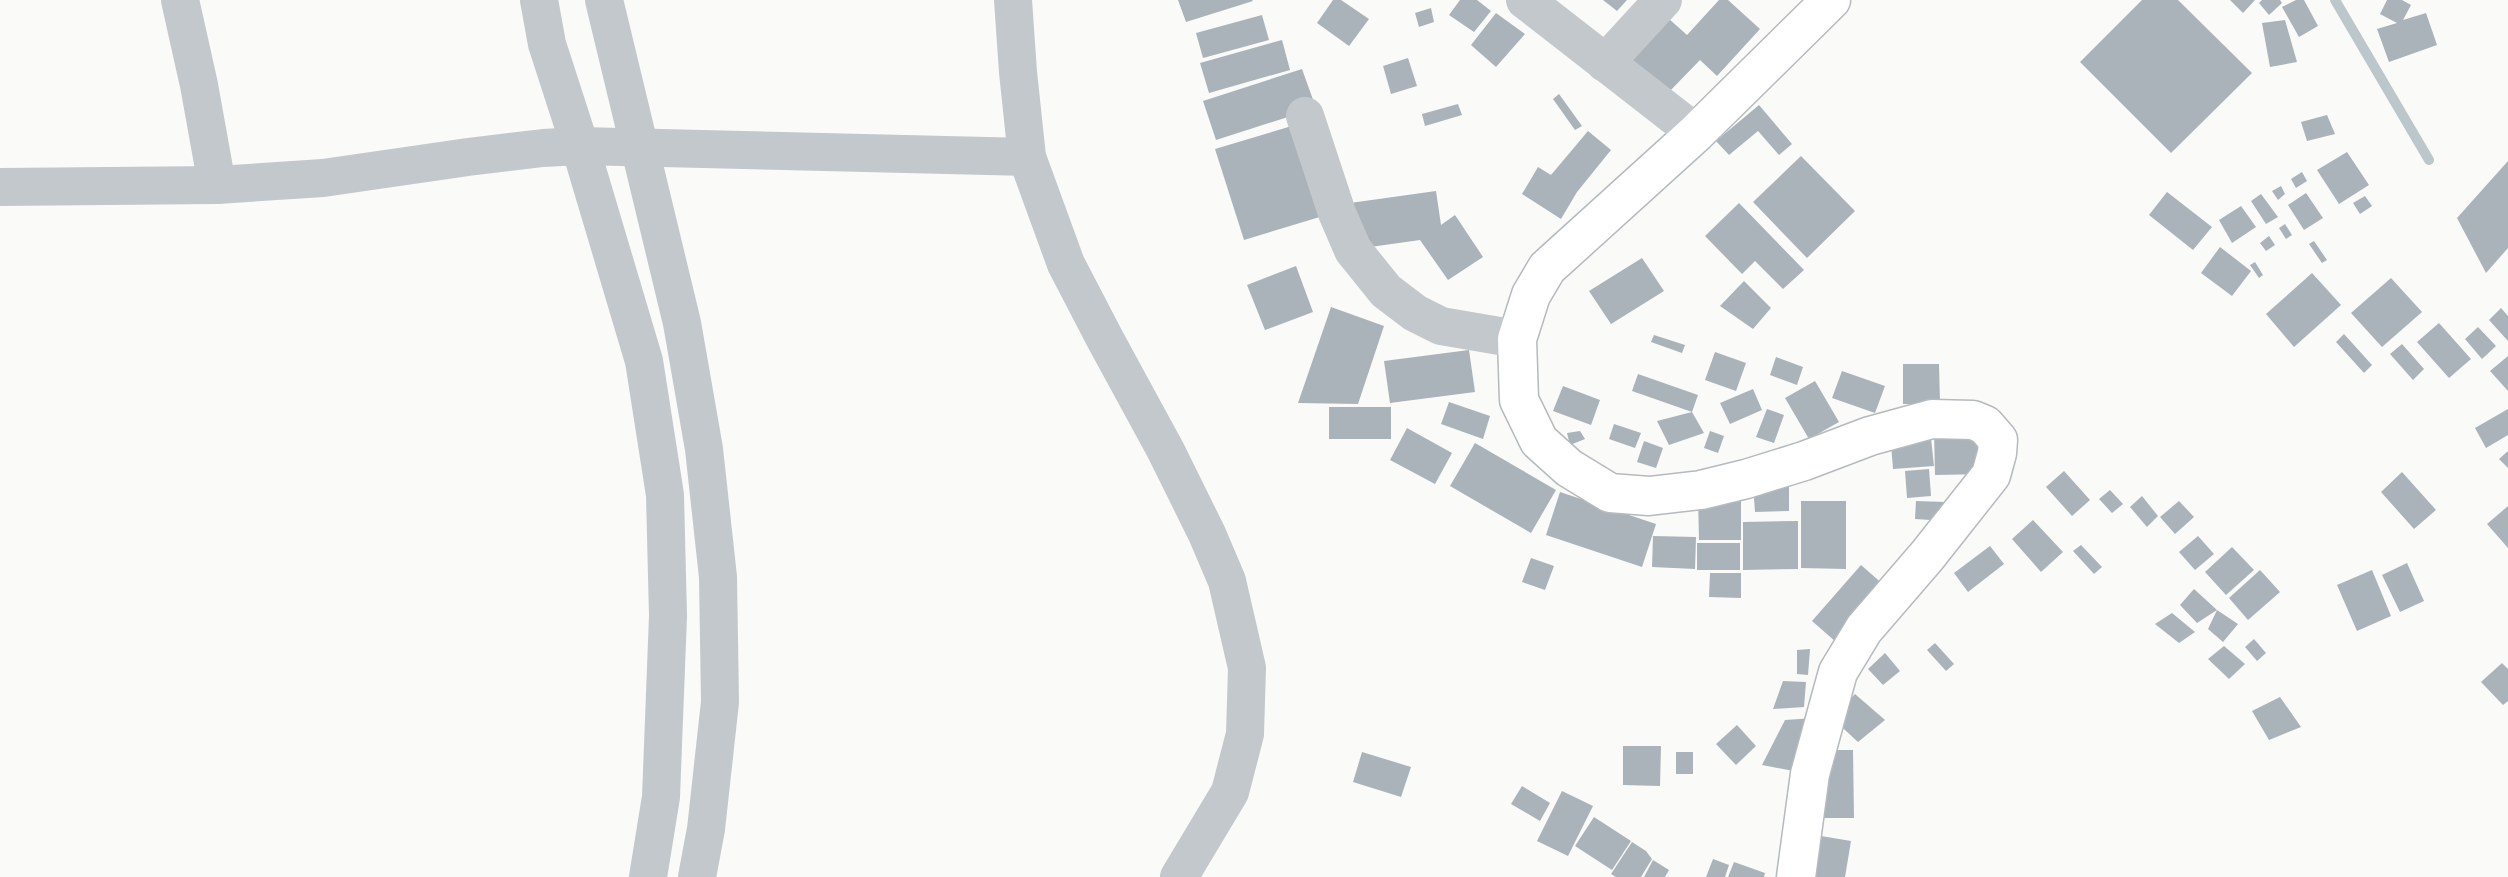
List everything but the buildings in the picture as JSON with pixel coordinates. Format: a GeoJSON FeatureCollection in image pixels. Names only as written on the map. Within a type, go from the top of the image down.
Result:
{"type":"FeatureCollection","features":[{"type":"Feature","properties":{"kind":"main road"},"geometry":{"type":"LineString","coordinates":[[1796,877],[1810,774],[1838,672],[1864,629],[1927,556],[1991,475],[1998,440],[1985,425],[1973,420],[1932,419],[1870,436],[1746,479],[1701,490],[1649,496],[1610,493],[1569,468],[1539,441],[1519,400],[1517,339],[1531,295],[1547,268],[1696,133],[1831,0]]}},
{"type":"Feature","properties":{"kind":"street"},"geometry":{"type":"LineString","coordinates":[[180,0],[217,185]]}},
{"type":"Feature","properties":{"kind":"street"},"geometry":{"type":"LineString","coordinates":[[539,0],[547,44],[644,361],[665,495],[668,616],[661,797],[648,877]]}},
{"type":"Feature","properties":{"kind":"street"},"geometry":{"type":"LineString","coordinates":[[604,0],[682,323],[704,450],[718,577],[720,702],[706,829],[697,877]]}},
{"type":"Feature","properties":{"kind":"street"},"geometry":{"type":"LineString","coordinates":[[1013,0],[1027,157],[1066,264],[1207,534],[1227,581],[1247,668],[1245,734],[1230,792],[1179,877]]}},
{"type":"Feature","properties":{"kind":"street"},"geometry":{"type":"LineString","coordinates":[[1525,0],[1696,133]]}},
{"type":"Feature","properties":{"kind":"street"},"geometry":{"type":"LineString","coordinates":[[1605,63],[1663,0]]}},
{"type":"Feature","properties":{"kind":"street"},"geometry":{"type":"LineString","coordinates":[[1305,116],[1337,213],[1353,250],[1386,291],[1415,313],[1441,326],[1517,339]]}},
{"type":"Feature","properties":{"kind":"street"},"geometry":{"type":"LineString","coordinates":[[0,187],[217,185],[323,178],[468,157],[580,146],[1027,157]]}},
{"type":"Feature","properties":{"kind":"waterway"},"geometry":{"type":"LineString","coordinates":[[2335,0],[2429,160]]}}]}
